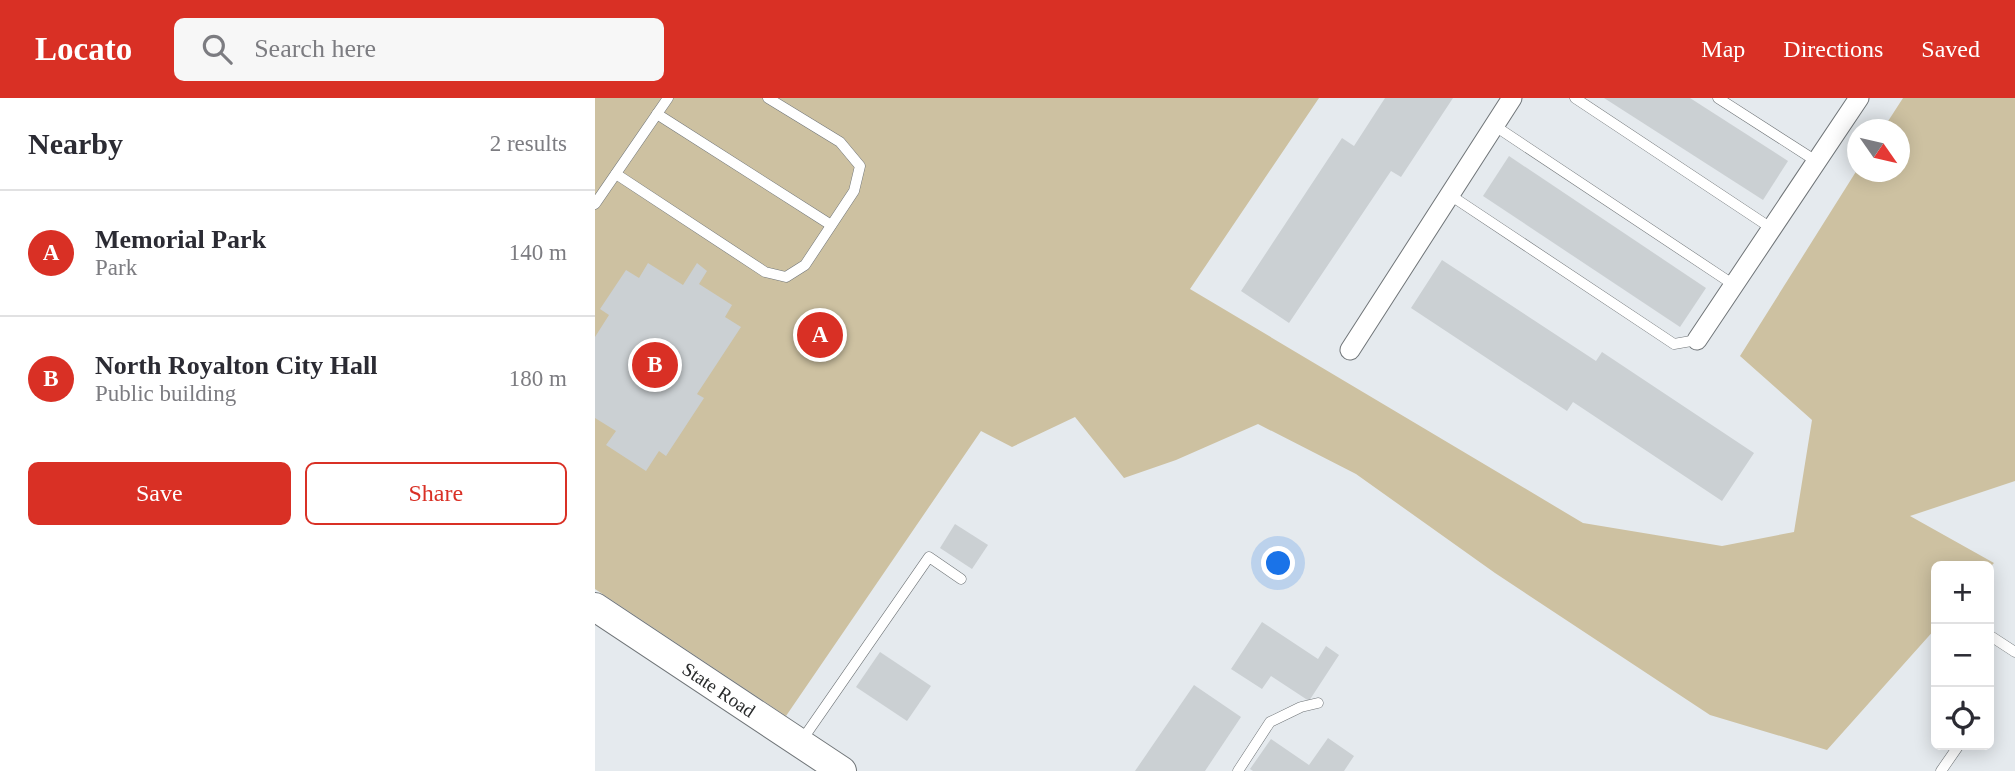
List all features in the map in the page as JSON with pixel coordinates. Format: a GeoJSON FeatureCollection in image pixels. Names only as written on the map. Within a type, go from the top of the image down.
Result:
{"type":"FeatureCollection","features":[{"type":"Feature","properties":{"kind":"main road","name":"State Road"},"geometry":{"type":"LineString","coordinates":[[595,607],[842,771]]}},
{"type":"Feature","properties":{"kind":"street"},"geometry":{"type":"LineString","coordinates":[[1350,350],[1513,98]]}},
{"type":"Feature","properties":{"kind":"street"},"geometry":{"type":"LineString","coordinates":[[1697,340],[1859,98]]}},
{"type":"Feature","properties":{"kind":"lane"},"geometry":{"type":"LineString","coordinates":[[595,204],[669,98]]}},
{"type":"Feature","properties":{"kind":"lane"},"geometry":{"type":"LineString","coordinates":[[616,174],[765,271],[786,277],[805,265],[854,191],[860,166],[840,142],[768,98]]}},
{"type":"Feature","properties":{"kind":"lane"},"geometry":{"type":"LineString","coordinates":[[1575,98],[1771,228]]}},
{"type":"Feature","properties":{"kind":"lane"},"geometry":{"type":"LineString","coordinates":[[1718,98],[1816,162]]}},
{"type":"Feature","properties":{"kind":"lane"},"geometry":{"type":"LineString","coordinates":[[657,114],[831,225]]}},
{"type":"Feature","properties":{"kind":"lane"},"geometry":{"type":"LineString","coordinates":[[1495,126],[1734,285]]}},
{"type":"Feature","properties":{"kind":"lane"},"geometry":{"type":"LineString","coordinates":[[1450,195],[1674,344],[1697,340]]}},
{"type":"Feature","properties":{"kind":"lane"},"geometry":{"type":"LineString","coordinates":[[800,743],[929,557],[961,579]]}},
{"type":"Feature","properties":{"kind":"lane"},"geometry":{"type":"LineString","coordinates":[[1994,638],[2015,652]]}},
{"type":"Feature","properties":{"kind":"lane"},"geometry":{"type":"LineString","coordinates":[[1238,771],[1270,723],[1301,707],[1318,703]]}},
{"type":"Feature","properties":{"kind":"lane"},"geometry":{"type":"LineString","coordinates":[[1941,771],[1956,750]]}},
{"type":"Feature","properties":{"kind":"shaded area"},"geometry":{"type":"Polygon","coordinates":[[[595,98],[1319,98],[1190,289],[1583,523],[1722,546],[1794,532],[1812,420],[1740,356],[1849,182],[1910,182],[1910,119],[1889,119],[1903,98],[2015,98],[2015,481],[1910,516],[1990,561],[1931,561],[1931,634],[1827,750],[1710,715],[1495,573],[1356,474],[1258,424],[1176,460],[1124,478],[1075,417],[1012,447],[981,431],[786,716],[595,589],[595,98]]]}},
{"type":"Feature","properties":{"kind":"building"},"geometry":{"type":"Polygon","coordinates":[[[1385,98],[1453,98],[1401,177],[1391,171],[1289,323],[1241,291],[1342,138],[1354,146],[1385,98]]]}},
{"type":"Feature","properties":{"kind":"building"},"geometry":{"type":"Polygon","coordinates":[[[1604,98],[1690,98],[1788,161],[1763,200],[1604,98]]]}},
{"type":"Feature","properties":{"kind":"building"},"geometry":{"type":"Polygon","coordinates":[[[1509,156],[1706,288],[1680,327],[1483,196],[1509,156]]]}},
{"type":"Feature","properties":{"kind":"building"},"geometry":{"type":"Polygon","coordinates":[[[1442,260],[1596,361],[1602,352],[1754,453],[1722,501],[1573,402],[1567,411],[1411,308],[1442,260]]]}},
{"type":"Feature","properties":{"kind":"building"},"geometry":{"type":"Polygon","coordinates":[[[648,263],[683,285],[697,263],[707,271],[699,284],[732,305],[725,317],[741,327],[697,394],[704,398],[666,456],[659,451],[646,471],[606,445],[616,431],[595,418],[595,337],[609,315],[600,309],[626,270],[639,278],[648,263]]]}},
{"type":"Feature","properties":{"kind":"building"},"geometry":{"type":"Polygon","coordinates":[[[955,524],[988,545],[972,569],[940,548],[955,524]]]}},
{"type":"Feature","properties":{"kind":"building"},"geometry":{"type":"Polygon","coordinates":[[[1262,622],[1318,659],[1326,646],[1339,655],[1309,701],[1271,676],[1262,689],[1231,669],[1262,622]]]}},
{"type":"Feature","properties":{"kind":"building"},"geometry":{"type":"Polygon","coordinates":[[[880,652],[931,686],[907,721],[856,687],[880,652]]]}},
{"type":"Feature","properties":{"kind":"building"},"geometry":{"type":"Polygon","coordinates":[[[1194,685],[1241,717],[1205,771],[1135,771],[1194,685]]]}},
{"type":"Feature","properties":{"kind":"building"},"geometry":{"type":"Polygon","coordinates":[[[1328,738],[1354,756],[1344,771],[1250,769],[1271,739],[1309,765],[1328,738]]]}},
{"type":"Feature","properties":{"kind":"place","name":"Memorial Park"},"geometry":{"type":"Point","coordinates":[820,335]}},
{"type":"Feature","properties":{"kind":"place","name":"North Royalton City Hall"},"geometry":{"type":"Point","coordinates":[655,365]}}]}
